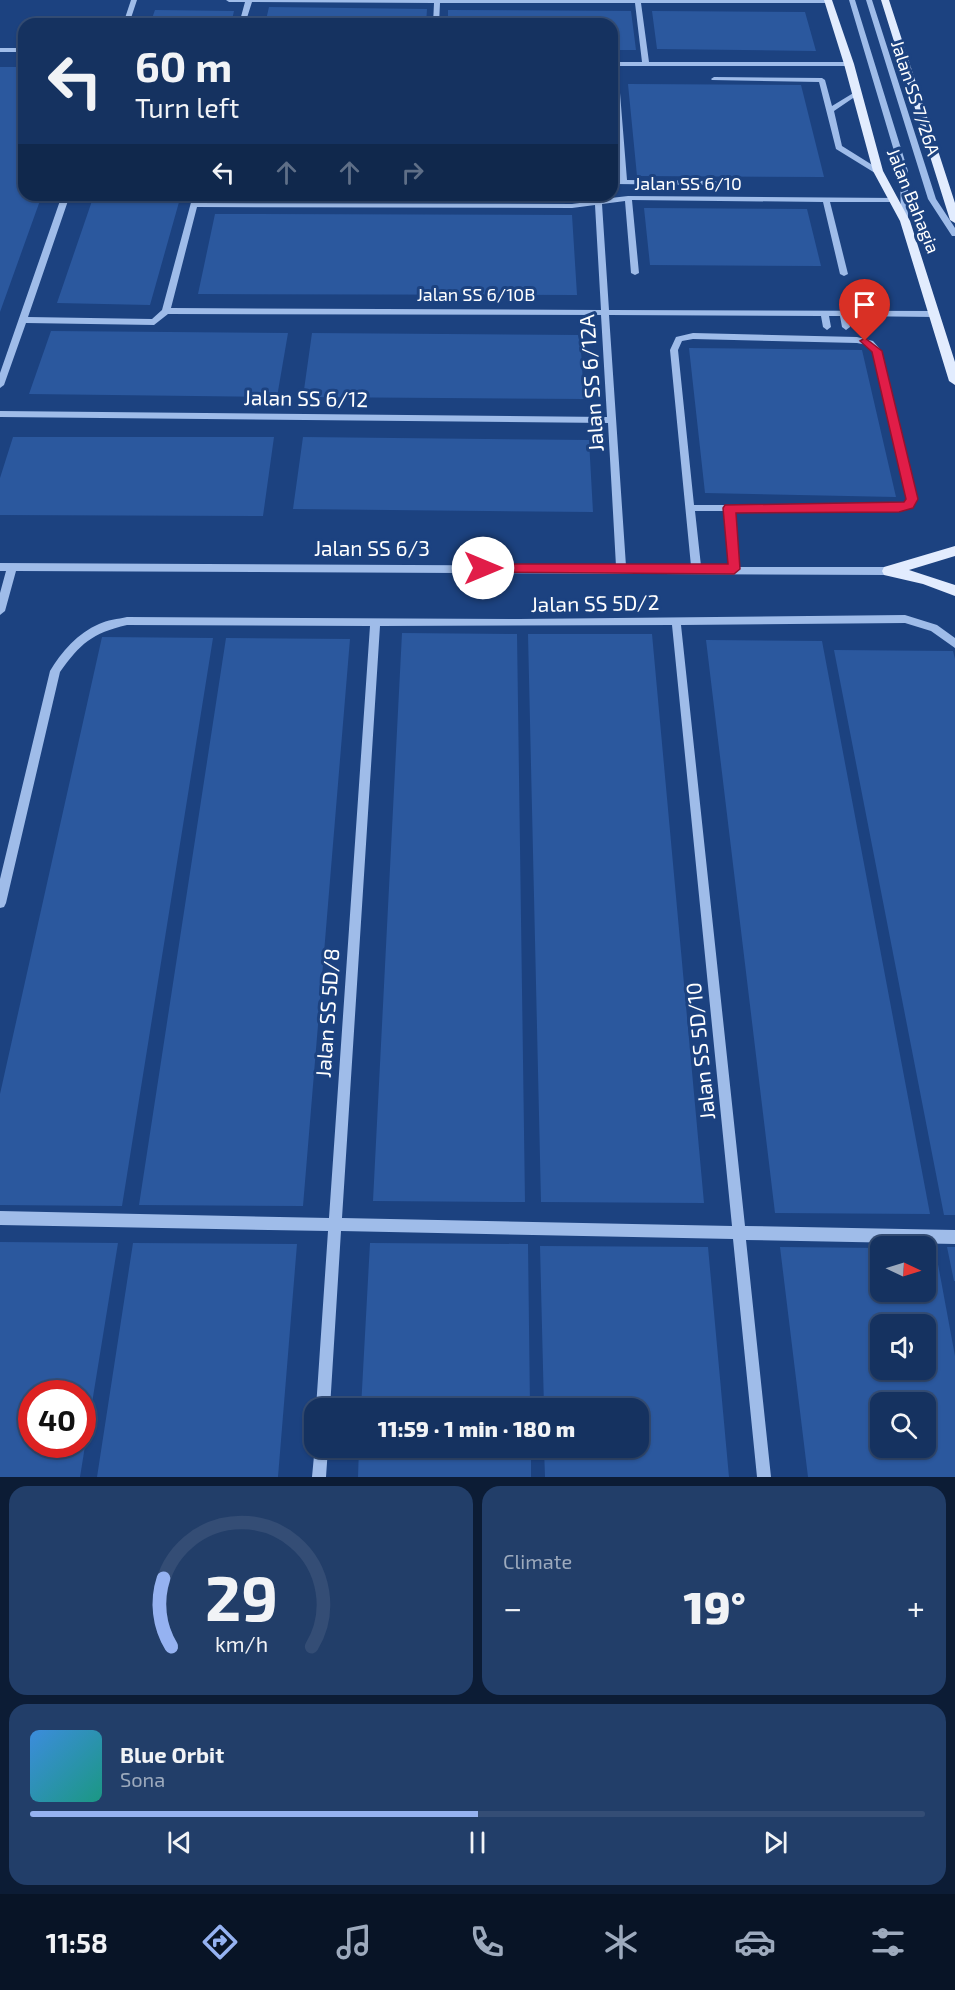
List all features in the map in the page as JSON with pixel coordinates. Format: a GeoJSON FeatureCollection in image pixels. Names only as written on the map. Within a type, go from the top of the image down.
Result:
{"type":"FeatureCollection","features":[{"type":"Feature","properties":{"kind":"main road","name":"Jalan Bahagia"},"geometry":{"type":"LineString","coordinates":[[885,0],[954,215]]}},
{"type":"Feature","properties":{"kind":"main road","name":"Jalan Bahagia"},"geometry":{"type":"LineString","coordinates":[[828,1],[849,64],[878,171],[905,221],[955,381]]}},
{"type":"Feature","properties":{"kind":"main road"},"geometry":{"type":"LineString","coordinates":[[889,570],[955,551]]}},
{"type":"Feature","properties":{"kind":"main road"},"geometry":{"type":"LineString","coordinates":[[889,570],[925,579],[955,591]]}},
{"type":"Feature","properties":{"kind":"street"},"geometry":{"type":"LineString","coordinates":[[128,18],[134,0]]}},
{"type":"Feature","properties":{"kind":"street"},"geometry":{"type":"LineString","coordinates":[[229,0],[828,1]]}},
{"type":"Feature","properties":{"kind":"street"},"geometry":{"type":"LineString","coordinates":[[244,18],[249,0]]}},
{"type":"Feature","properties":{"kind":"street","name":"Jalan SS 7/26A"},"geometry":{"type":"LineString","coordinates":[[852,0],[904,171],[905,221]]}},
{"type":"Feature","properties":{"kind":"street","name":"Jalan SS 7/26A"},"geometry":{"type":"LineString","coordinates":[[869,0],[932,199],[955,234]]}},
{"type":"Feature","properties":{"kind":"street"},"geometry":{"type":"LineString","coordinates":[[436,18],[437,1]]}},
{"type":"Feature","properties":{"kind":"street"},"geometry":{"type":"LineString","coordinates":[[638,2],[646,64]]}},
{"type":"Feature","properties":{"kind":"street"},"geometry":{"type":"LineString","coordinates":[[0,50],[18,50]]}},
{"type":"Feature","properties":{"kind":"street"},"geometry":{"type":"LineString","coordinates":[[618,64],[849,64]]}},
{"type":"Feature","properties":{"kind":"street"},"geometry":{"type":"LineString","coordinates":[[714,79],[822,80],[839,147],[878,171]]}},
{"type":"Feature","properties":{"kind":"street"},"geometry":{"type":"LineString","coordinates":[[830,110],[857,93]]}},
{"type":"Feature","properties":{"kind":"street"},"geometry":{"type":"LineString","coordinates":[[618,106],[624,182]]}},
{"type":"Feature","properties":{"kind":"street"},"geometry":{"type":"LineString","coordinates":[[618,182],[715,183]]}},
{"type":"Feature","properties":{"kind":"street","name":"Jalan SS 6/10"},"geometry":{"type":"LineString","coordinates":[[618,198],[894,200]]}},
{"type":"Feature","properties":{"kind":"street"},"geometry":{"type":"LineString","coordinates":[[628,198],[635,273]]}},
{"type":"Feature","properties":{"kind":"street"},"geometry":{"type":"LineString","coordinates":[[826,199],[844,274]]}},
{"type":"Feature","properties":{"kind":"street"},"geometry":{"type":"LineString","coordinates":[[0,385],[64,201]]}},
{"type":"Feature","properties":{"kind":"street"},"geometry":{"type":"LineString","coordinates":[[166,310],[195,201]]}},
{"type":"Feature","properties":{"kind":"street","name":"Jalan SS 6/10"},"geometry":{"type":"LineString","coordinates":[[194,205],[572,206],[591,201]]}},
{"type":"Feature","properties":{"kind":"street","name":"Jalan SS 6/12A"},"geometry":{"type":"LineString","coordinates":[[598,201],[621,569]]}},
{"type":"Feature","properties":{"kind":"street","name":"Jalan SS 6/10B"},"geometry":{"type":"LineString","coordinates":[[22,320],[154,322],[166,310],[935,314]]}},
{"type":"Feature","properties":{"kind":"street"},"geometry":{"type":"LineString","coordinates":[[824,313],[827,327]]}},
{"type":"Feature","properties":{"kind":"street"},"geometry":{"type":"LineString","coordinates":[[843,314],[846,327]]}},
{"type":"Feature","properties":{"kind":"street"},"geometry":{"type":"LineString","coordinates":[[690,508],[899,508],[909,505],[912,499],[877,351],[870,343],[857,340],[693,336],[679,339],[674,350],[696,569]]}},
{"type":"Feature","properties":{"kind":"street","name":"Jalan SS 6/12"},"geometry":{"type":"LineString","coordinates":[[0,414],[612,420]]}},
{"type":"Feature","properties":{"kind":"street"},"geometry":{"type":"LineString","coordinates":[[729,508],[734,569]]}},
{"type":"Feature","properties":{"kind":"street","name":"Jalan SS 6/3"},"geometry":{"type":"LineString","coordinates":[[0,567],[889,570]]}},
{"type":"Feature","properties":{"kind":"street"},"geometry":{"type":"LineString","coordinates":[[0,611],[12,567]]}},
{"type":"Feature","properties":{"kind":"street","name":"Jalan SS 5D/2"},"geometry":{"type":"LineString","coordinates":[[0,903],[55,671],[71,649],[102,627],[127,621],[519,623],[905,619],[934,628],[955,644]]}},
{"type":"Feature","properties":{"kind":"street","name":"Jalan SS 5D/8"},"geometry":{"type":"LineString","coordinates":[[324,1398],[375,621]]}},
{"type":"Feature","properties":{"kind":"street","name":"Jalan SS 5D/10"},"geometry":{"type":"LineString","coordinates":[[676,621],[764,1477]]}},
{"type":"Feature","properties":{"kind":"street"},"geometry":{"type":"LineString","coordinates":[[0,1218],[955,1237]]}},
{"type":"Feature","properties":{"kind":"street"},"geometry":{"type":"LineString","coordinates":[[319,1477],[320,1458]]}},
{"type":"Feature","properties":{"kind":"building"},"geometry":{"type":"Polygon","coordinates":[[[269,7],[427,9],[426,18],[266,18],[269,7]]]}},
{"type":"Feature","properties":{"kind":"building"},"geometry":{"type":"Polygon","coordinates":[[[155,10],[234,11],[232,18],[152,18],[155,10]]]}},
{"type":"Feature","properties":{"kind":"building"},"geometry":{"type":"Polygon","coordinates":[[[448,10],[631,11],[636,50],[618,50],[618,18],[448,18],[448,10]]]}},
{"type":"Feature","properties":{"kind":"building"},"geometry":{"type":"Polygon","coordinates":[[[652,11],[805,12],[816,51],[657,49],[652,11]]]}},
{"type":"Feature","properties":{"kind":"building"},"geometry":{"type":"Polygon","coordinates":[[[0,67],[18,67],[18,201],[40,201],[0,312],[0,67]]]}},
{"type":"Feature","properties":{"kind":"building"},"geometry":{"type":"Polygon","coordinates":[[[628,84],[801,85],[824,177],[637,176],[628,84]]]}},
{"type":"Feature","properties":{"kind":"building"},"geometry":{"type":"Polygon","coordinates":[[[92,201],[179,201],[150,305],[57,303],[92,201]]]}},
{"type":"Feature","properties":{"kind":"building"},"geometry":{"type":"Polygon","coordinates":[[[644,208],[807,209],[821,266],[650,265],[644,208]]]}},
{"type":"Feature","properties":{"kind":"building"},"geometry":{"type":"Polygon","coordinates":[[[215,214],[572,215],[577,295],[198,294],[215,214]]]}},
{"type":"Feature","properties":{"kind":"building"},"geometry":{"type":"Polygon","coordinates":[[[51,331],[288,333],[277,397],[29,394],[51,331]]]}},
{"type":"Feature","properties":{"kind":"building"},"geometry":{"type":"Polygon","coordinates":[[[312,333],[580,335],[584,399],[303,397],[312,333]]]}},
{"type":"Feature","properties":{"kind":"building"},"geometry":{"type":"Polygon","coordinates":[[[689,348],[862,350],[896,497],[705,493],[689,348]]]}},
{"type":"Feature","properties":{"kind":"building"},"geometry":{"type":"Polygon","coordinates":[[[13,437],[274,437],[263,516],[0,515],[0,478],[13,437]]]}},
{"type":"Feature","properties":{"kind":"building"},"geometry":{"type":"Polygon","coordinates":[[[303,437],[589,440],[593,512],[293,509],[303,437]]]}},
{"type":"Feature","properties":{"kind":"building"},"geometry":{"type":"Polygon","coordinates":[[[402,633],[517,634],[525,1202],[373,1201],[402,633]]]}},
{"type":"Feature","properties":{"kind":"building"},"geometry":{"type":"Polygon","coordinates":[[[528,634],[652,634],[704,1203],[541,1202],[528,634]]]}},
{"type":"Feature","properties":{"kind":"building"},"geometry":{"type":"Polygon","coordinates":[[[102,637],[213,638],[122,1206],[0,1205],[0,1094],[102,637]]]}},
{"type":"Feature","properties":{"kind":"building"},"geometry":{"type":"Polygon","coordinates":[[[226,638],[350,639],[303,1206],[139,1205],[226,638]]]}},
{"type":"Feature","properties":{"kind":"building"},"geometry":{"type":"Polygon","coordinates":[[[706,640],[822,641],[930,1214],[775,1213],[706,640]]]}},
{"type":"Feature","properties":{"kind":"building"},"geometry":{"type":"Polygon","coordinates":[[[834,650],[953,651],[955,659],[955,1215],[944,1215],[834,650]]]}},
{"type":"Feature","properties":{"kind":"building"},"geometry":{"type":"Polygon","coordinates":[[[0,1242],[118,1243],[96,1380],[18,1380],[18,1458],[83,1458],[80,1477],[0,1477],[0,1242]]]}},
{"type":"Feature","properties":{"kind":"building"},"geometry":{"type":"Polygon","coordinates":[[[133,1243],[297,1244],[278,1477],[97,1477],[133,1243]]]}},
{"type":"Feature","properties":{"kind":"building"},"geometry":{"type":"Polygon","coordinates":[[[370,1243],[528,1244],[530,1398],[362,1398],[370,1243]]]}},
{"type":"Feature","properties":{"kind":"building"},"geometry":{"type":"Polygon","coordinates":[[[540,1246],[708,1247],[729,1477],[545,1477],[544,1458],[649,1458],[649,1398],[544,1398],[540,1246]]]}},
{"type":"Feature","properties":{"kind":"building"},"geometry":{"type":"Polygon","coordinates":[[[780,1247],[870,1248],[870,1302],[936,1302],[936,1253],[955,1356],[955,1477],[808,1477],[780,1247]]]}},
{"type":"Feature","properties":{"kind":"building"},"geometry":{"type":"Polygon","coordinates":[[[947,1247],[955,1247],[955,1281],[954,1281],[947,1247]]]}},
{"type":"Feature","properties":{"kind":"building"},"geometry":{"type":"Polygon","coordinates":[[[359,1458],[531,1458],[531,1477],[358,1477],[359,1458]]]}},
{"type":"Feature","properties":{"kind":"route"},"geometry":{"type":"LineString","coordinates":[[483,568],[734,569],[729,508],[899,508],[909,505],[912,499],[877,351],[874,346],[865,341]]}}]}
